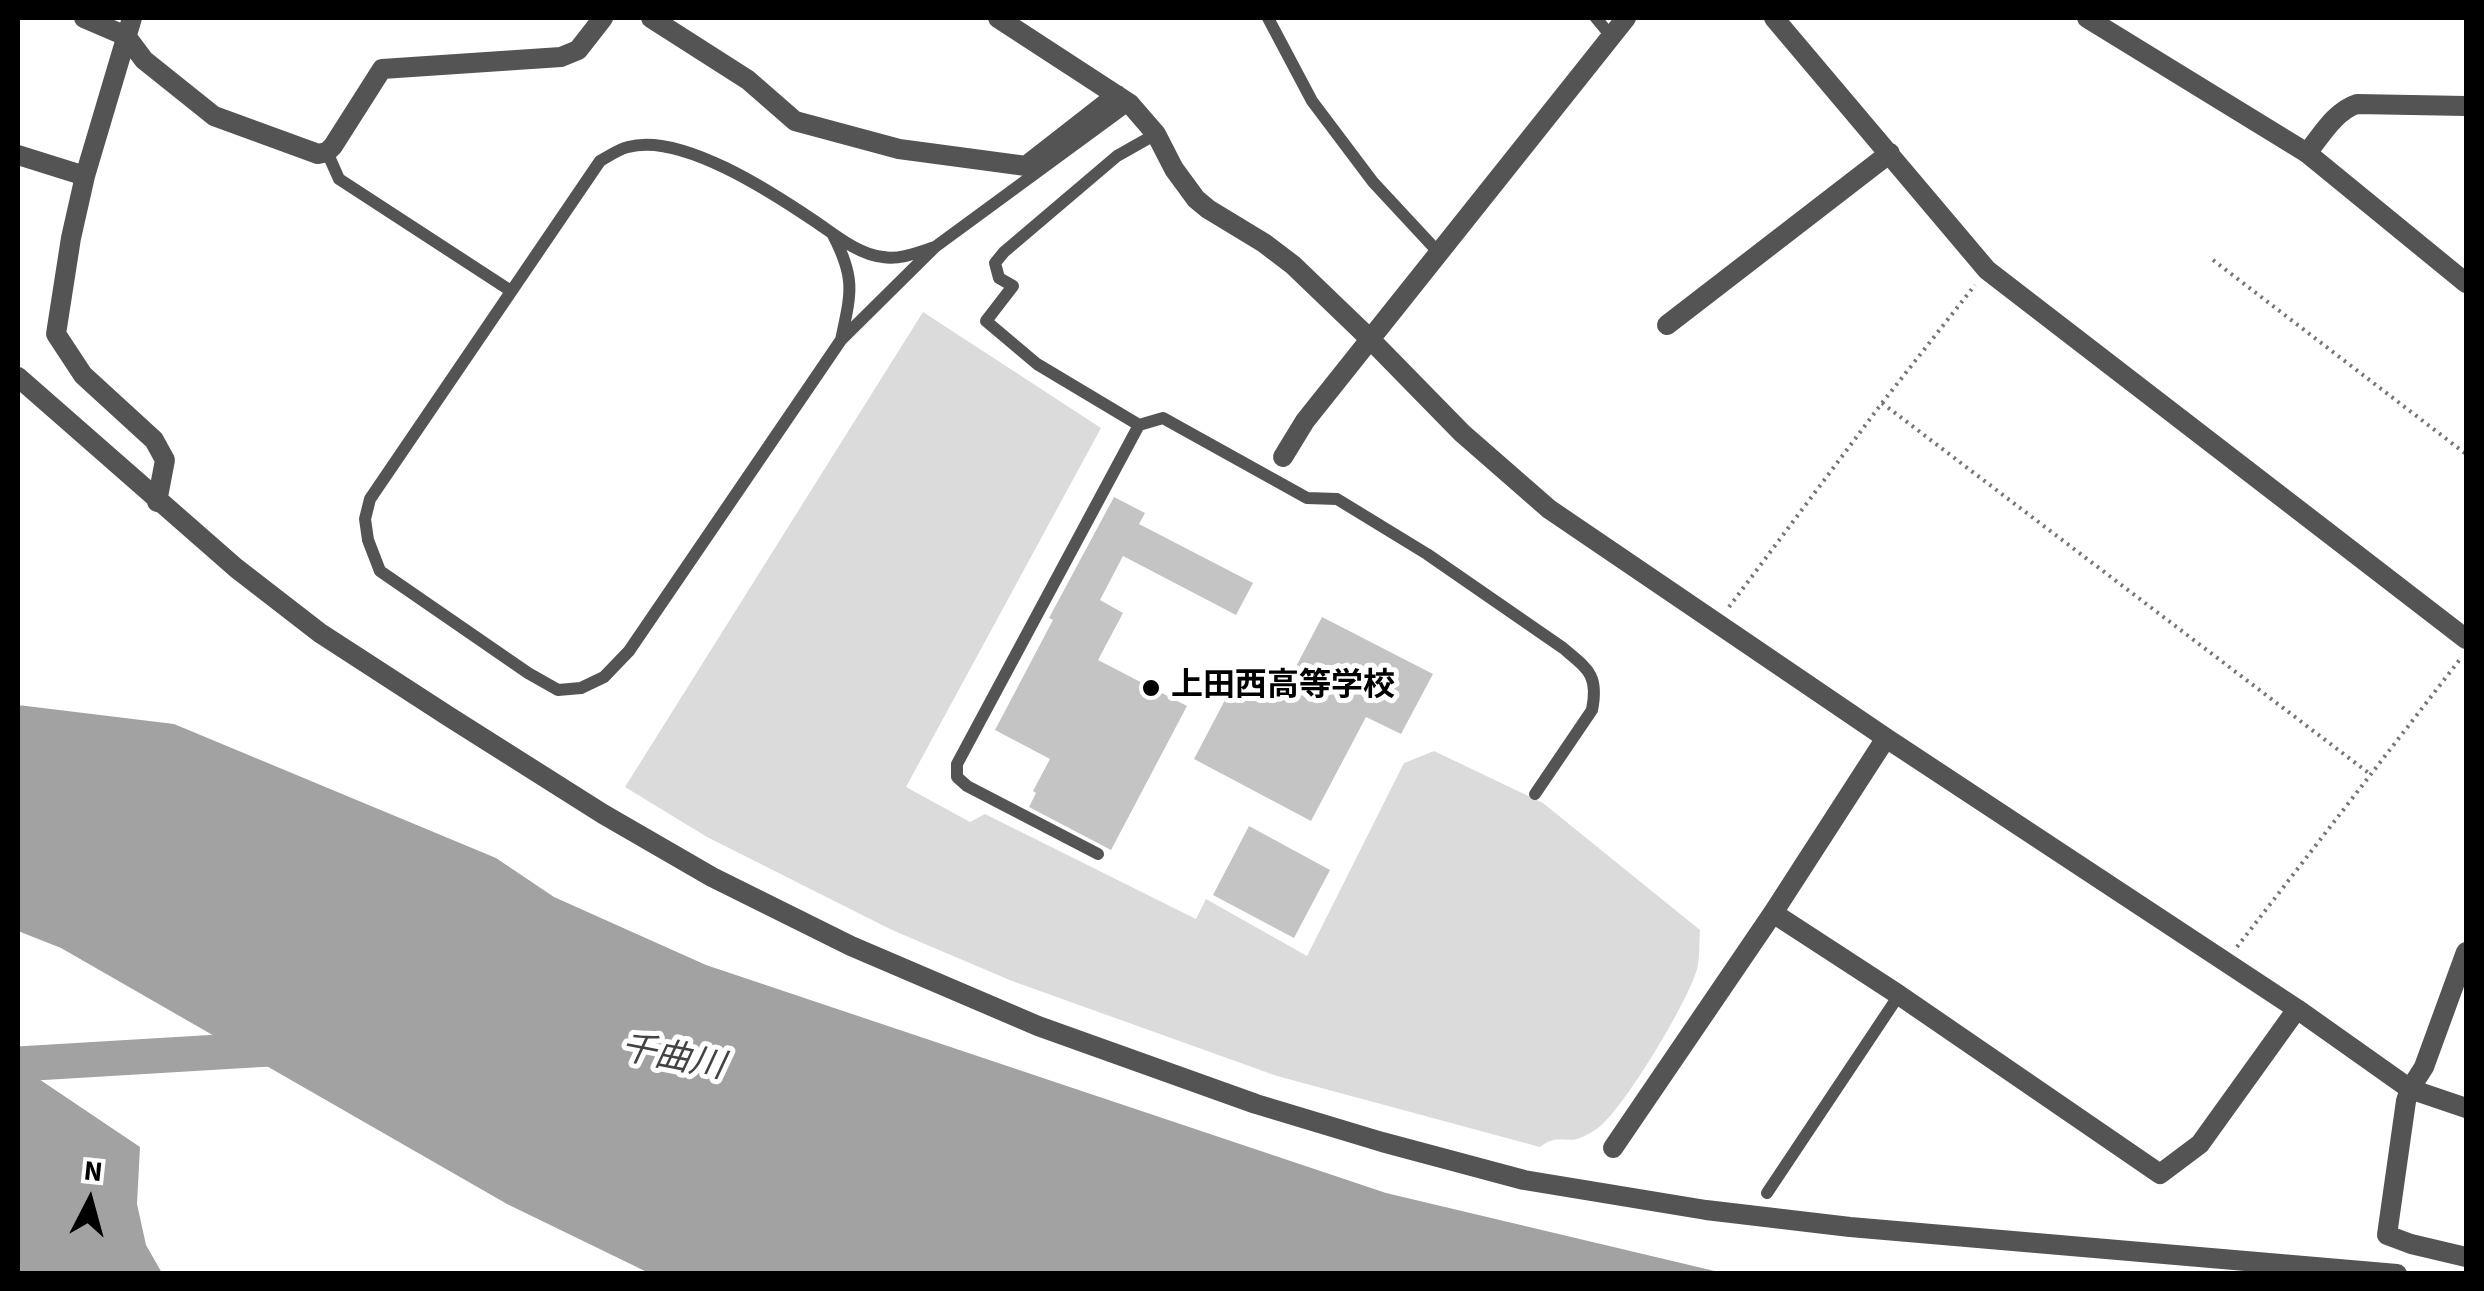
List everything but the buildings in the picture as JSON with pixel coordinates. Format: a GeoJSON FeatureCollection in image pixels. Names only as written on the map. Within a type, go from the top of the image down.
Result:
{"type":"FeatureCollection","features":[{"type":"Feature","properties":{"kind":"street"},"geometry":{"type":"LineString","coordinates":[[84,18],[129,27]]}},
{"type":"Feature","properties":{"kind":"street"},"geometry":{"type":"LineString","coordinates":[[129,27],[144,60],[214,116],[318,154],[334,146],[382,69],[562,57],[578,50],[603,18]]}},
{"type":"Feature","properties":{"kind":"street"},"geometry":{"type":"LineString","coordinates":[[651,18],[748,80],[795,121],[898,149],[1026,166],[1124,99]]}},
{"type":"Feature","properties":{"kind":"street"},"geometry":{"type":"LineString","coordinates":[[998,18],[1124,99],[1156,134],[1174,169],[1208,210],[1293,265],[1462,434],[1549,510],[2226,961],[2410,1089],[2466,1108]]}},
{"type":"Feature","properties":{"kind":"street"},"geometry":{"type":"LineString","coordinates":[[1283,457],[1304,420],[1626,18]]}},
{"type":"Feature","properties":{"kind":"street"},"geometry":{"type":"LineString","coordinates":[[1774,18],[1988,270],[2466,639]]}},
{"type":"Feature","properties":{"kind":"street"},"geometry":{"type":"LineString","coordinates":[[2087,18],[2307,152],[2466,284]]}},
{"type":"Feature","properties":{"kind":"street"},"geometry":{"type":"LineString","coordinates":[[129,27],[84,176],[56,334],[83,375],[154,440],[166,460],[157,502]]}},
{"type":"Feature","properties":{"kind":"street"},"geometry":{"type":"LineString","coordinates":[[2307,152],[2339,114],[2356,104],[2466,106]]}},
{"type":"Feature","properties":{"kind":"street"},"geometry":{"type":"LineString","coordinates":[[1667,324],[1890,152]]}},
{"type":"Feature","properties":{"kind":"street"},"geometry":{"type":"LineString","coordinates":[[18,155],[84,176]]}},
{"type":"Feature","properties":{"kind":"street"},"geometry":{"type":"LineString","coordinates":[[18,377],[157,502],[320,633],[603,814],[712,877],[851,946],[1038,1026],[1256,1104],[1524,1180],[1706,1210],[1850,1227],[2397,1274]]}},
{"type":"Feature","properties":{"kind":"street"},"geometry":{"type":"LineString","coordinates":[[1612,1148],[1773,913],[1886,738]]}},
{"type":"Feature","properties":{"kind":"street"},"geometry":{"type":"LineString","coordinates":[[1773,913],[2160,1174],[2200,1144],[2297,1009]]}},
{"type":"Feature","properties":{"kind":"street"},"geometry":{"type":"LineString","coordinates":[[2466,952],[2424,1067],[2406,1101],[2387,1235],[2466,1257]]}},
{"type":"Feature","properties":{"kind":"lane"},"geometry":{"type":"LineString","coordinates":[[1268,18],[1312,102],[1373,182],[1439,253]]}},
{"type":"Feature","properties":{"kind":"lane"},"geometry":{"type":"LineString","coordinates":[[1596,18],[1611,36]]}},
{"type":"Feature","properties":{"kind":"lane"},"geometry":{"type":"LineString","coordinates":[[935,246],[884,258],[864,252],[779,197],[701,156],[649,145],[628,147],[600,161],[370,498],[365,520],[380,571],[558,690],[582,688],[604,677],[629,651],[841,340],[935,246],[1124,99]]}},
{"type":"Feature","properties":{"kind":"lane"},"geometry":{"type":"LineString","coordinates":[[1139,425],[1037,364],[986,322],[1013,286],[1000,278],[995,264],[1004,252],[1117,156],[1156,134]]}},
{"type":"Feature","properties":{"kind":"lane"},"geometry":{"type":"LineString","coordinates":[[327,152],[339,179],[511,291]]}},
{"type":"Feature","properties":{"kind":"lane"},"geometry":{"type":"LineString","coordinates":[[832,233],[850,274],[841,340]]}},
{"type":"Feature","properties":{"kind":"lane"},"geometry":{"type":"LineString","coordinates":[[1098,854],[967,786],[957,777],[957,764],[1139,425],[1163,418],[1307,498],[1337,499],[1427,554],[1583,664],[1593,677],[1592,710],[1535,794]]}},
{"type":"Feature","properties":{"kind":"lane"},"geometry":{"type":"LineString","coordinates":[[1269,478],[1283,457]]}},
{"type":"Feature","properties":{"kind":"lane"},"geometry":{"type":"LineString","coordinates":[[1767,1192],[1899,995]]}},
{"type":"Feature","properties":{"kind":"path"},"geometry":{"type":"LineString","coordinates":[[2213,260],[2466,454]]}},
{"type":"Feature","properties":{"kind":"path"},"geometry":{"type":"LineString","coordinates":[[1718,622],[1882,403],[1988,270]]}},
{"type":"Feature","properties":{"kind":"path"},"geometry":{"type":"LineString","coordinates":[[1882,403],[2370,774]]}},
{"type":"Feature","properties":{"kind":"path"},"geometry":{"type":"LineString","coordinates":[[2226,961],[2466,650]]}},
{"type":"Feature","properties":{"kind":"shaded area"},"geometry":{"type":"Polygon","coordinates":[[[923,312],[1101,428],[906,787],[970,822],[985,814],[1196,919],[1206,899],[1307,956],[1404,763],[1434,751],[1543,803],[1700,930],[1697,969],[1682,1004],[1638,1078],[1598,1128],[1577,1139],[1555,1140],[1540,1147],[1277,1076],[1012,981],[892,930],[707,837],[625,787],[923,312]]]}},
{"type":"Feature","properties":{"kind":"water"},"geometry":{"type":"Polygon","coordinates":[[[18,705],[174,724],[496,858],[554,897],[706,965],[1386,1193],[1723,1273],[649,1273],[507,1204],[61,948],[18,931],[18,705]]]}},
{"type":"Feature","properties":{"kind":"water"},"geometry":{"type":"Polygon","coordinates":[[[18,1065],[140,1147],[137,1204],[146,1245],[162,1273],[18,1273],[18,1065]]]}},
{"type":"Feature","properties":{"kind":"waterway","name":"千曲川"},"geometry":{"type":"LineString","coordinates":[[18,1064],[286,1048]]}},
{"type":"Feature","properties":{"kind":"place","name":"上田西高等学校"},"geometry":{"type":"Point","coordinates":[1151,688]}}]}
